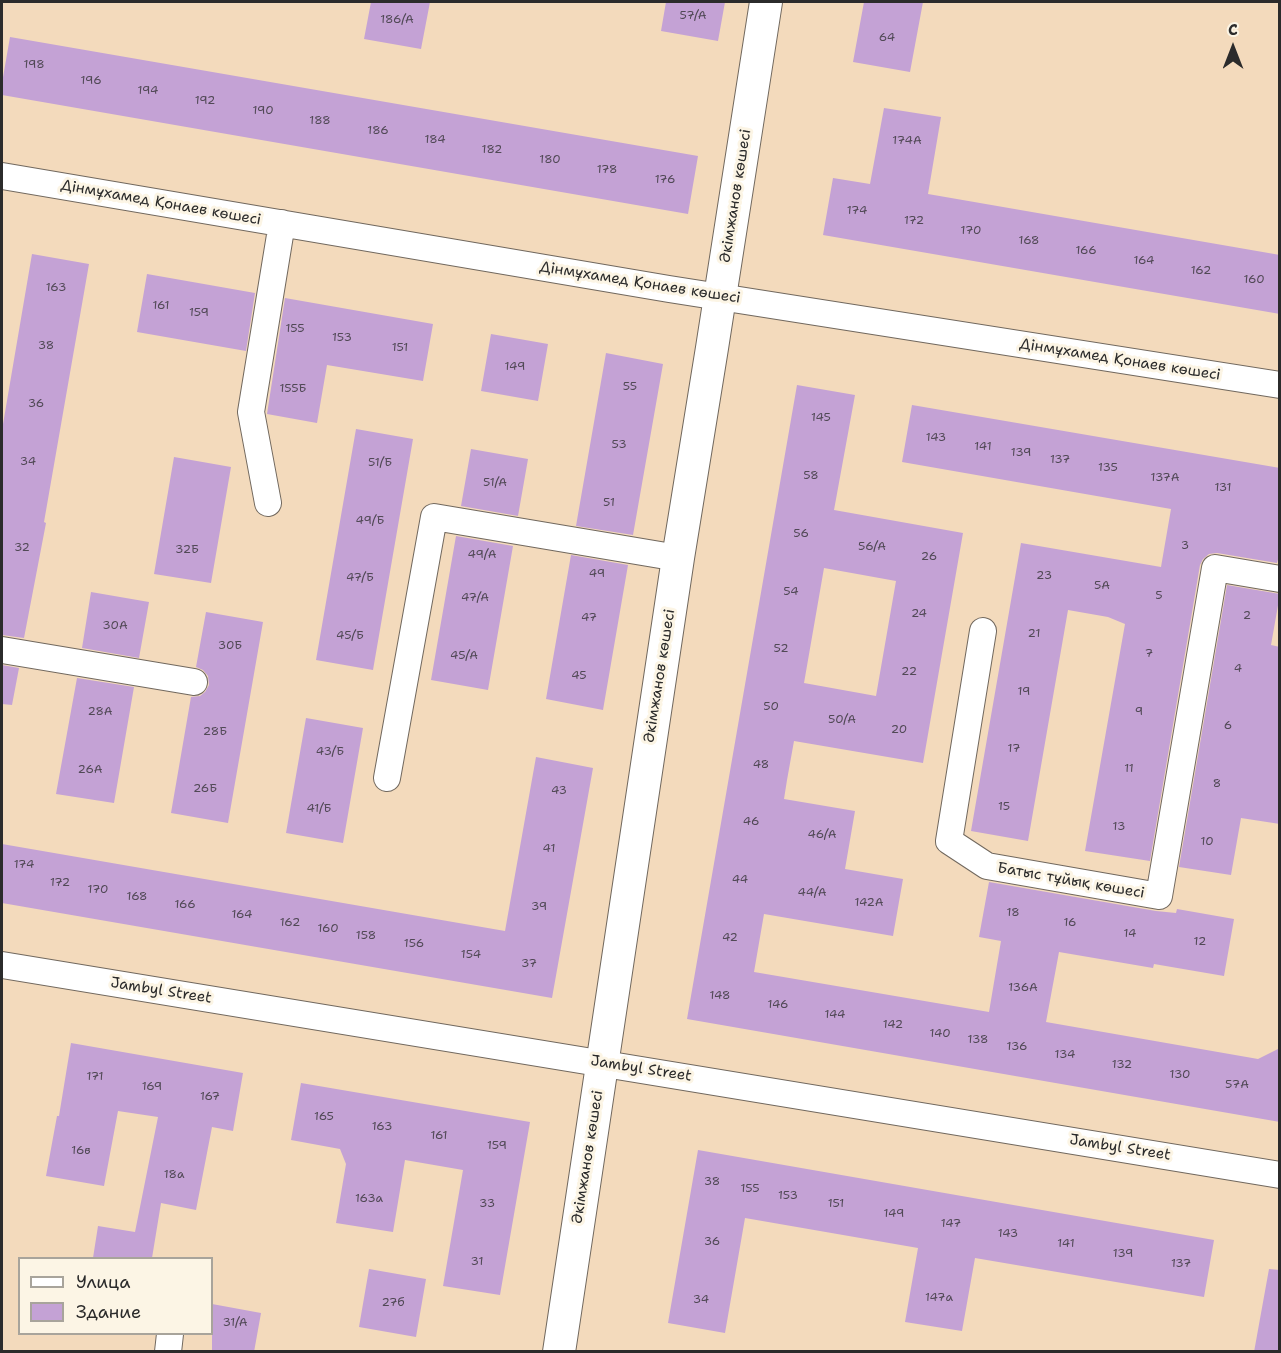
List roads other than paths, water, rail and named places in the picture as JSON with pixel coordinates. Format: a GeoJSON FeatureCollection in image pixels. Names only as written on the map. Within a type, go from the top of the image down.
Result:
{"type":"FeatureCollection","features":[{"type":"Feature","properties":{"kind":"main road","name":"Әкімжанов көшесі"},"geometry":{"type":"LineString","coordinates":[[559,1352],[678,558],[766,2]]}},
{"type":"Feature","properties":{"kind":"street","name":"Дінмұхамед Қонаев көшесі"},"geometry":{"type":"LineString","coordinates":[[2,176],[720,296],[1280,385]]}},
{"type":"Feature","properties":{"kind":"street"},"geometry":{"type":"LineString","coordinates":[[268,503],[251,412],[282,223]]}},
{"type":"Feature","properties":{"kind":"street"},"geometry":{"type":"LineString","coordinates":[[387,778],[434,517],[678,558]]}},
{"type":"Feature","properties":{"kind":"street","name":"Батыс тұйық көшесі"},"geometry":{"type":"LineString","coordinates":[[983,631],[949,841],[987,866],[1159,896],[1215,568],[1280,579]]}},
{"type":"Feature","properties":{"kind":"street"},"geometry":{"type":"LineString","coordinates":[[2,650],[194,682]]}},
{"type":"Feature","properties":{"kind":"street","name":"Jambyl Street"},"geometry":{"type":"LineString","coordinates":[[2,965],[1280,1174]]}},
{"type":"Feature","properties":{"kind":"street"},"geometry":{"type":"LineString","coordinates":[[168,1352],[170,1335]]}}]}
